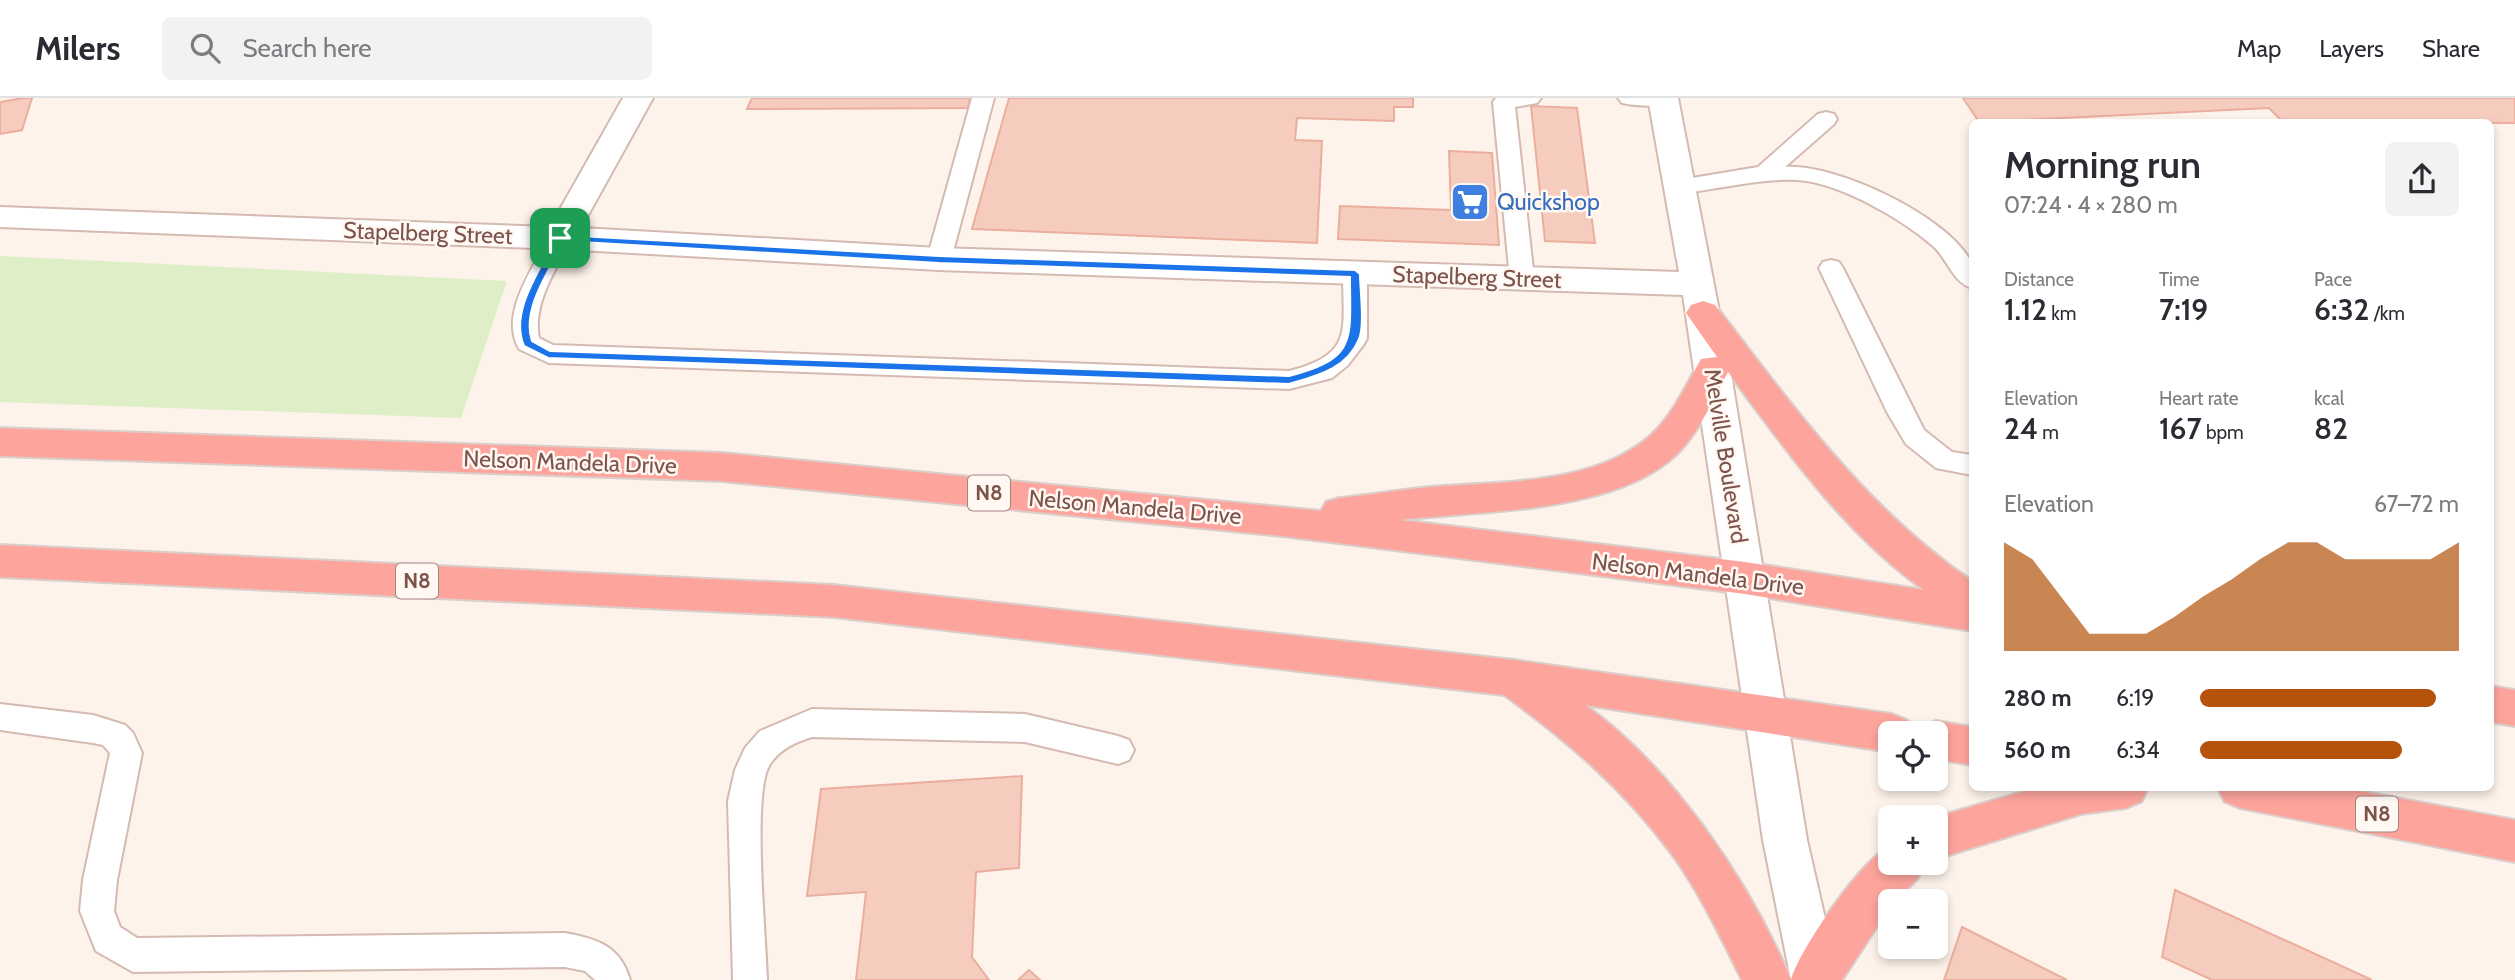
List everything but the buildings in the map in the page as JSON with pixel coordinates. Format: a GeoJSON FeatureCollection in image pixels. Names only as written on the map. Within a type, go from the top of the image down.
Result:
{"type":"FeatureCollection","features":[{"type":"Feature","properties":{"kind":"highway"},"geometry":{"type":"LineString","coordinates":[[1699,298],[1786,422],[1887,538],[1942,583],[1969,600]]}},
{"type":"Feature","properties":{"kind":"highway"},"geometry":{"type":"LineString","coordinates":[[1282,521],[1418,503],[1518,495],[1575,484],[1618,470],[1657,450],[1680,426],[1713,368]]}},
{"type":"Feature","properties":{"kind":"highway","name":"Nelson Mandela Drive"},"geometry":{"type":"LineString","coordinates":[[0,442],[722,467],[1282,521],[1745,578],[1969,614]]}},
{"type":"Feature","properties":{"kind":"highway","name":"N8"},"geometry":{"type":"LineString","coordinates":[[0,561],[834,601],[1514,678],[1878,731]]}},
{"type":"Feature","properties":{"kind":"highway"},"geometry":{"type":"LineString","coordinates":[[1514,678],[1576,723],[1630,773],[1688,840],[1741,928],[1767,980]]}},
{"type":"Feature","properties":{"kind":"highway"},"geometry":{"type":"LineString","coordinates":[[2494,705],[2515,708]]}},
{"type":"Feature","properties":{"kind":"highway"},"geometry":{"type":"LineString","coordinates":[[1948,742],[1969,746]]}},
{"type":"Feature","properties":{"kind":"highway"},"geometry":{"type":"LineString","coordinates":[[1948,834],[2081,794],[2104,791]]}},
{"type":"Feature","properties":{"kind":"highway","name":"N8"},"geometry":{"type":"LineString","coordinates":[[2256,791],[2515,841]]}},
{"type":"Feature","properties":{"kind":"highway"},"geometry":{"type":"LineString","coordinates":[[1815,980],[1860,911],[1888,875]]}},
{"type":"Feature","properties":{"kind":"street"},"geometry":{"type":"LineString","coordinates":[[560,238],[638,98]]}},
{"type":"Feature","properties":{"kind":"street","name":"Melville Boulevard"},"geometry":{"type":"LineString","coordinates":[[1663,99],[1713,368],[1784,840],[1815,980]]}},
{"type":"Feature","properties":{"kind":"street","name":"Stapelberg Street"},"geometry":{"type":"LineString","coordinates":[[0,217],[560,238],[939,259],[1522,279],[1699,298]]}},
{"type":"Feature","properties":{"kind":"lane"},"geometry":{"type":"LineString","coordinates":[[939,259],[983,98]]}},
{"type":"Feature","properties":{"kind":"lane"},"geometry":{"type":"LineString","coordinates":[[1522,279],[1504,102],[1530,98]]}},
{"type":"Feature","properties":{"kind":"lane"},"geometry":{"type":"LineString","coordinates":[[1629,98],[1663,99]]}},
{"type":"Feature","properties":{"kind":"lane"},"geometry":{"type":"LineString","coordinates":[[1753,177],[1775,165],[1826,120]]}},
{"type":"Feature","properties":{"kind":"lane"},"geometry":{"type":"LineString","coordinates":[[1680,187],[1799,173],[1845,185],[1893,207],[1943,241],[1969,276]]}},
{"type":"Feature","properties":{"kind":"lane"},"geometry":{"type":"LineString","coordinates":[[560,238],[526,312],[523,329],[528,343],[548,354],[1289,380],[1323,371],[1339,359],[1355,338],[1355,274]]}},
{"type":"Feature","properties":{"kind":"lane"},"geometry":{"type":"LineString","coordinates":[[1831,268],[1900,412],[1915,437],[1945,461],[1969,465]]}},
{"type":"Feature","properties":{"kind":"lane"},"geometry":{"type":"LineString","coordinates":[[0,717],[27,719],[113,735],[124,746],[126,753],[100,880],[97,911],[108,939],[133,955],[565,950],[594,956],[612,974],[613,980]]}},
{"type":"Feature","properties":{"kind":"lane"},"geometry":{"type":"LineString","coordinates":[[750,980],[744,802],[747,775],[755,756],[769,741],[786,731],[812,723],[1025,728],[1118,751]]}},
{"type":"Feature","properties":{"kind":"green space"},"geometry":{"type":"Polygon","coordinates":[[[0,256],[507,281],[461,418],[0,402],[0,256]]]}},
{"type":"Feature","properties":{"kind":"place","name":"Quickshop"},"geometry":{"type":"Point","coordinates":[1470,202]}},
{"type":"Feature","properties":{"kind":"route"},"geometry":{"type":"LineString","coordinates":[[560,238],[939,259],[1355,274],[1355,338],[1339,359],[1323,371],[1289,380],[548,354],[528,343],[523,329],[526,312],[560,238]]}}]}
